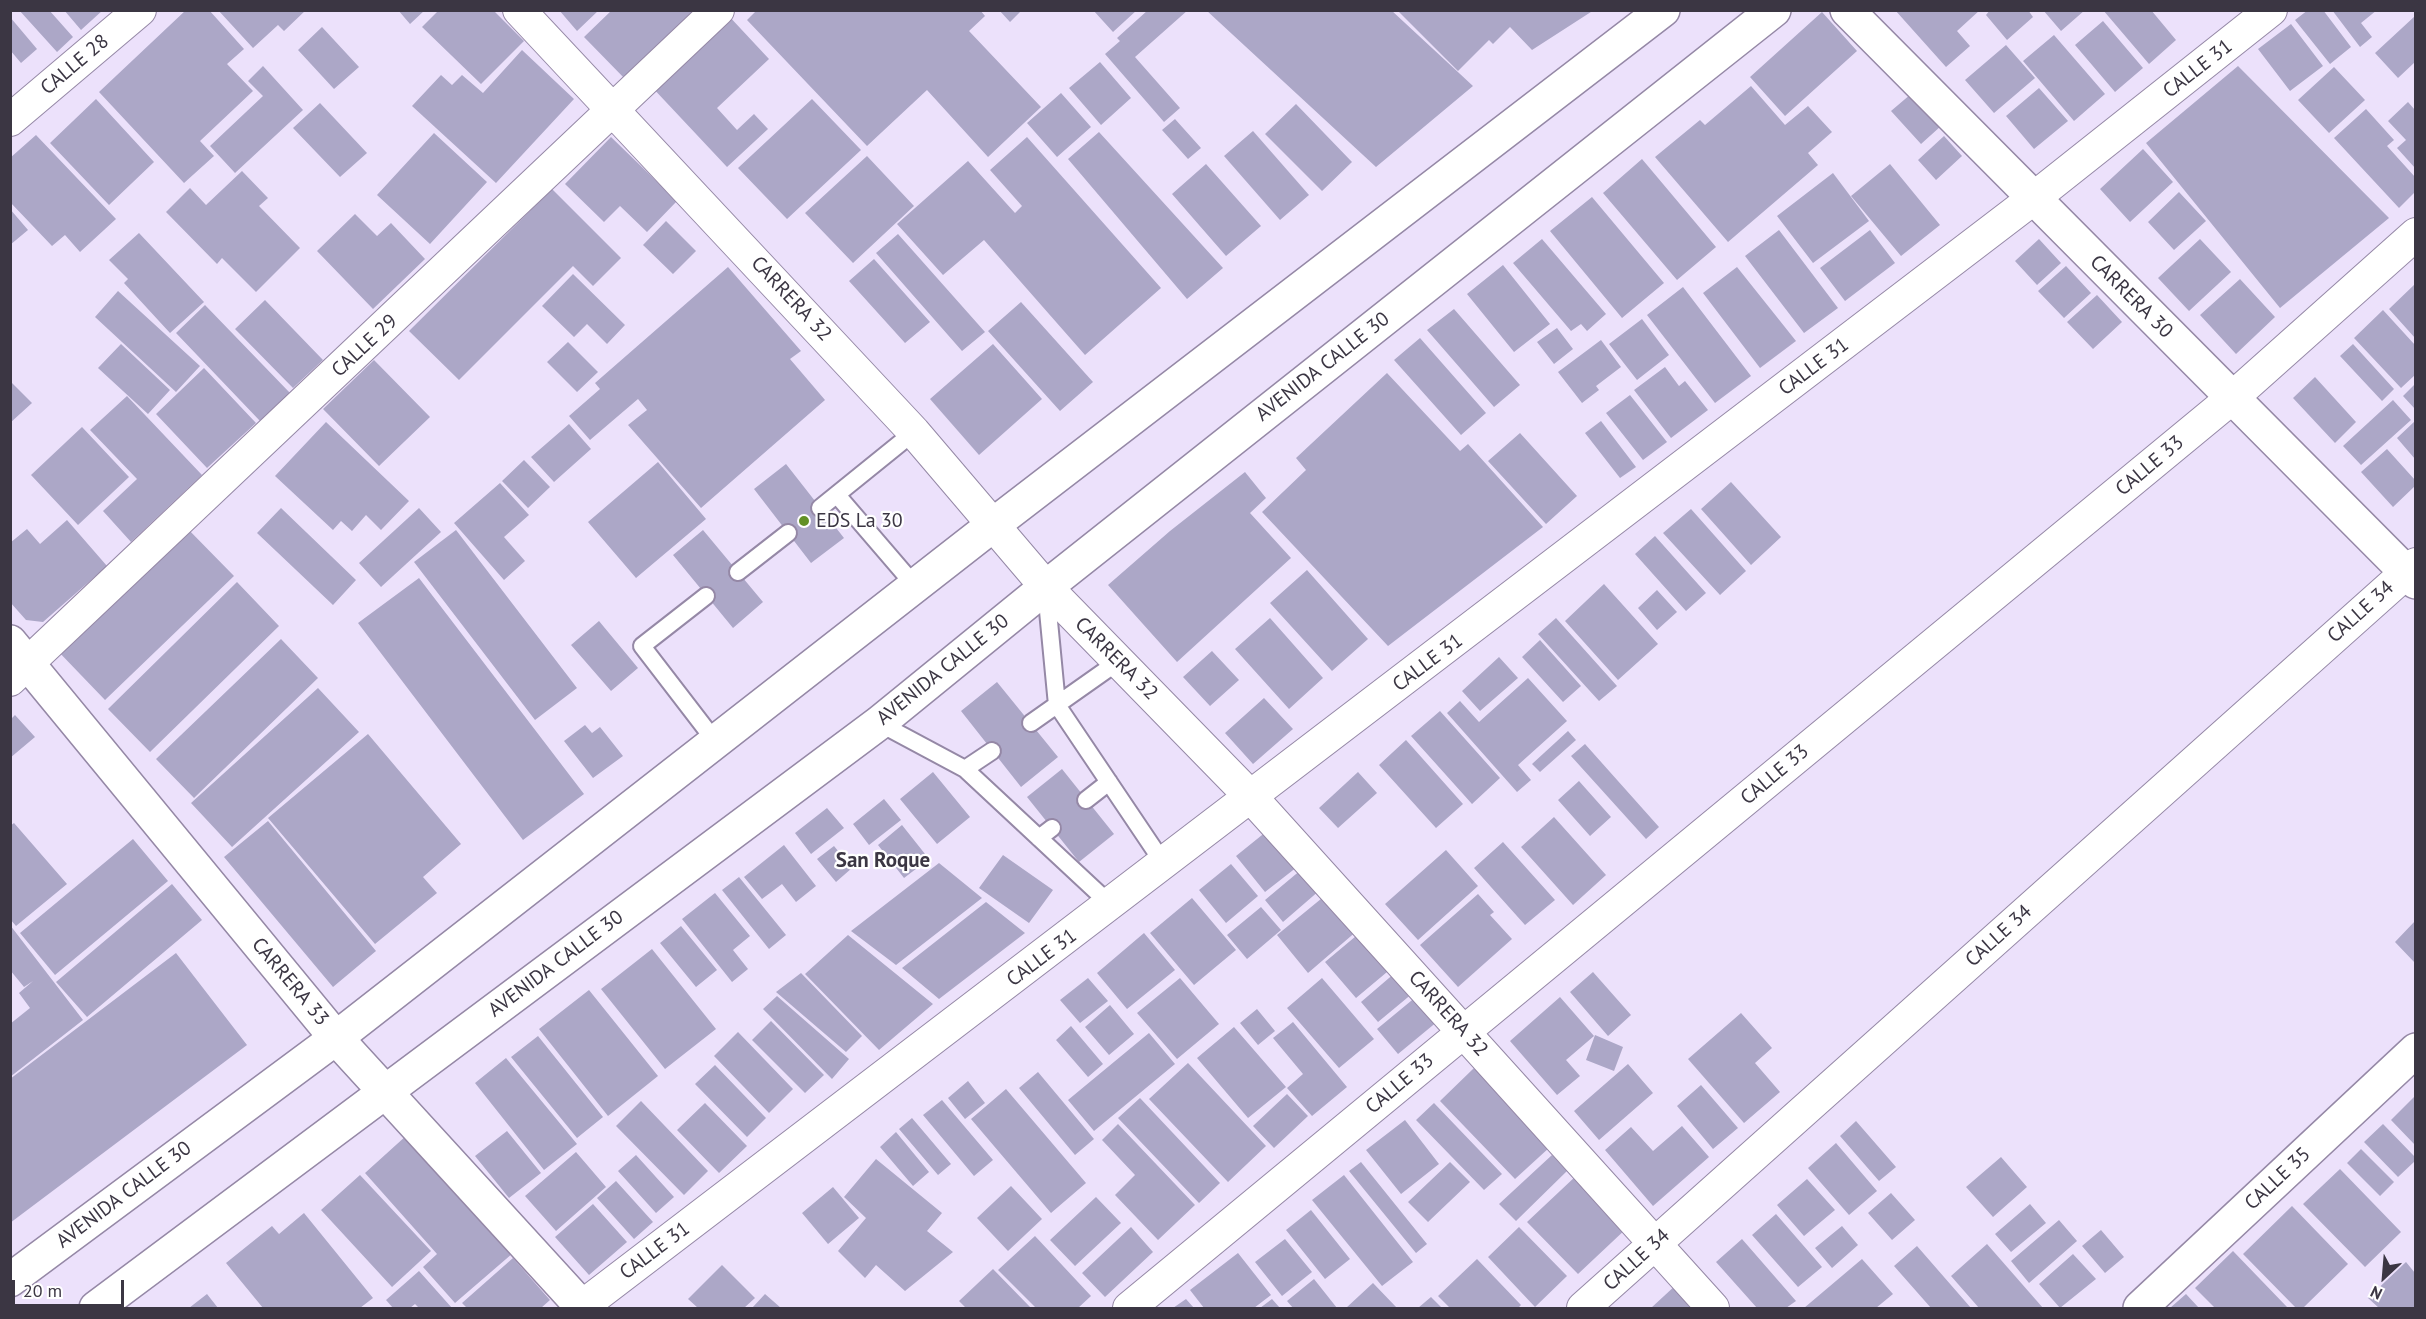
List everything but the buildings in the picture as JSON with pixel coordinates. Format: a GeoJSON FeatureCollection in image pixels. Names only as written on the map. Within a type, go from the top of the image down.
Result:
{"type":"FeatureCollection","features":[{"type":"Feature","properties":{"kind":"main road","name":"AVENIDA CALLE 30"},"geometry":{"type":"LineString","coordinates":[[10,1280],[336,1038],[993,525],[1663,10]]}},
{"type":"Feature","properties":{"kind":"main road","name":"AVENIDA CALLE 30"},"geometry":{"type":"LineString","coordinates":[[96,1308],[879,723],[1046,587],[1774,10]]}},
{"type":"Feature","properties":{"kind":"main road","name":"CARRERA 30"},"geometry":{"type":"LineString","coordinates":[[1847,10],[2232,398],[2412,573]]}},
{"type":"Feature","properties":{"kind":"main road","name":"CARRERA 33"},"geometry":{"type":"LineString","coordinates":[[17,662],[336,1038],[581,1308]]}},
{"type":"Feature","properties":{"kind":"main road","name":"CALLE 35"},"geometry":{"type":"LineString","coordinates":[[2140,1308],[2415,1050]]}},
{"type":"Feature","properties":{"kind":"street","name":"CALLE 28"},"geometry":{"type":"LineString","coordinates":[[10,120],[140,10]]}},
{"type":"Feature","properties":{"kind":"street","name":"CARRERA 32"},"geometry":{"type":"LineString","coordinates":[[519,10],[914,432],[1046,587],[1252,798],[1713,1308]]}},
{"type":"Feature","properties":{"kind":"street","name":"CALLE 29"},"geometry":{"type":"LineString","coordinates":[[17,662],[718,10]]}},
{"type":"Feature","properties":{"kind":"street","name":"CALLE 31"},"geometry":{"type":"LineString","coordinates":[[581,1308],[1112,905],[2034,198],[2271,10]]}},
{"type":"Feature","properties":{"kind":"street","name":"CALLE 33"},"geometry":{"type":"LineString","coordinates":[[1129,1308],[2232,398],[2415,234]]}},
{"type":"Feature","properties":{"kind":"street","name":"CALLE 34"},"geometry":{"type":"LineString","coordinates":[[1583,1308],[2412,573]]}},
{"type":"Feature","properties":{"kind":"lane"},"geometry":{"type":"LineString","coordinates":[[820,508],[914,432]]}},
{"type":"Feature","properties":{"kind":"lane"},"geometry":{"type":"LineString","coordinates":[[837,495],[916,587]]}},
{"type":"Feature","properties":{"kind":"lane"},"geometry":{"type":"LineString","coordinates":[[738,572],[788,533]]}},
{"type":"Feature","properties":{"kind":"lane"},"geometry":{"type":"LineString","coordinates":[[1046,587],[1057,705],[1164,864]]}},
{"type":"Feature","properties":{"kind":"lane"},"geometry":{"type":"LineString","coordinates":[[706,596],[642,646],[715,741]]}},
{"type":"Feature","properties":{"kind":"lane"},"geometry":{"type":"LineString","coordinates":[[1031,723],[1119,661]]}},
{"type":"Feature","properties":{"kind":"lane"},"geometry":{"type":"LineString","coordinates":[[879,723],[965,769],[1046,832],[1112,905]]}},
{"type":"Feature","properties":{"kind":"lane"},"geometry":{"type":"LineString","coordinates":[[965,769],[992,751]]}},
{"type":"Feature","properties":{"kind":"lane"},"geometry":{"type":"LineString","coordinates":[[1086,800],[1109,782]]}},
{"type":"Feature","properties":{"kind":"place","name":"EDS La 30"},"geometry":{"type":"Point","coordinates":[804,521]}},
{"type":"Feature","properties":{"kind":"district","name":"San Roque"},"geometry":{"type":"Point","coordinates":[883,861]}}]}
